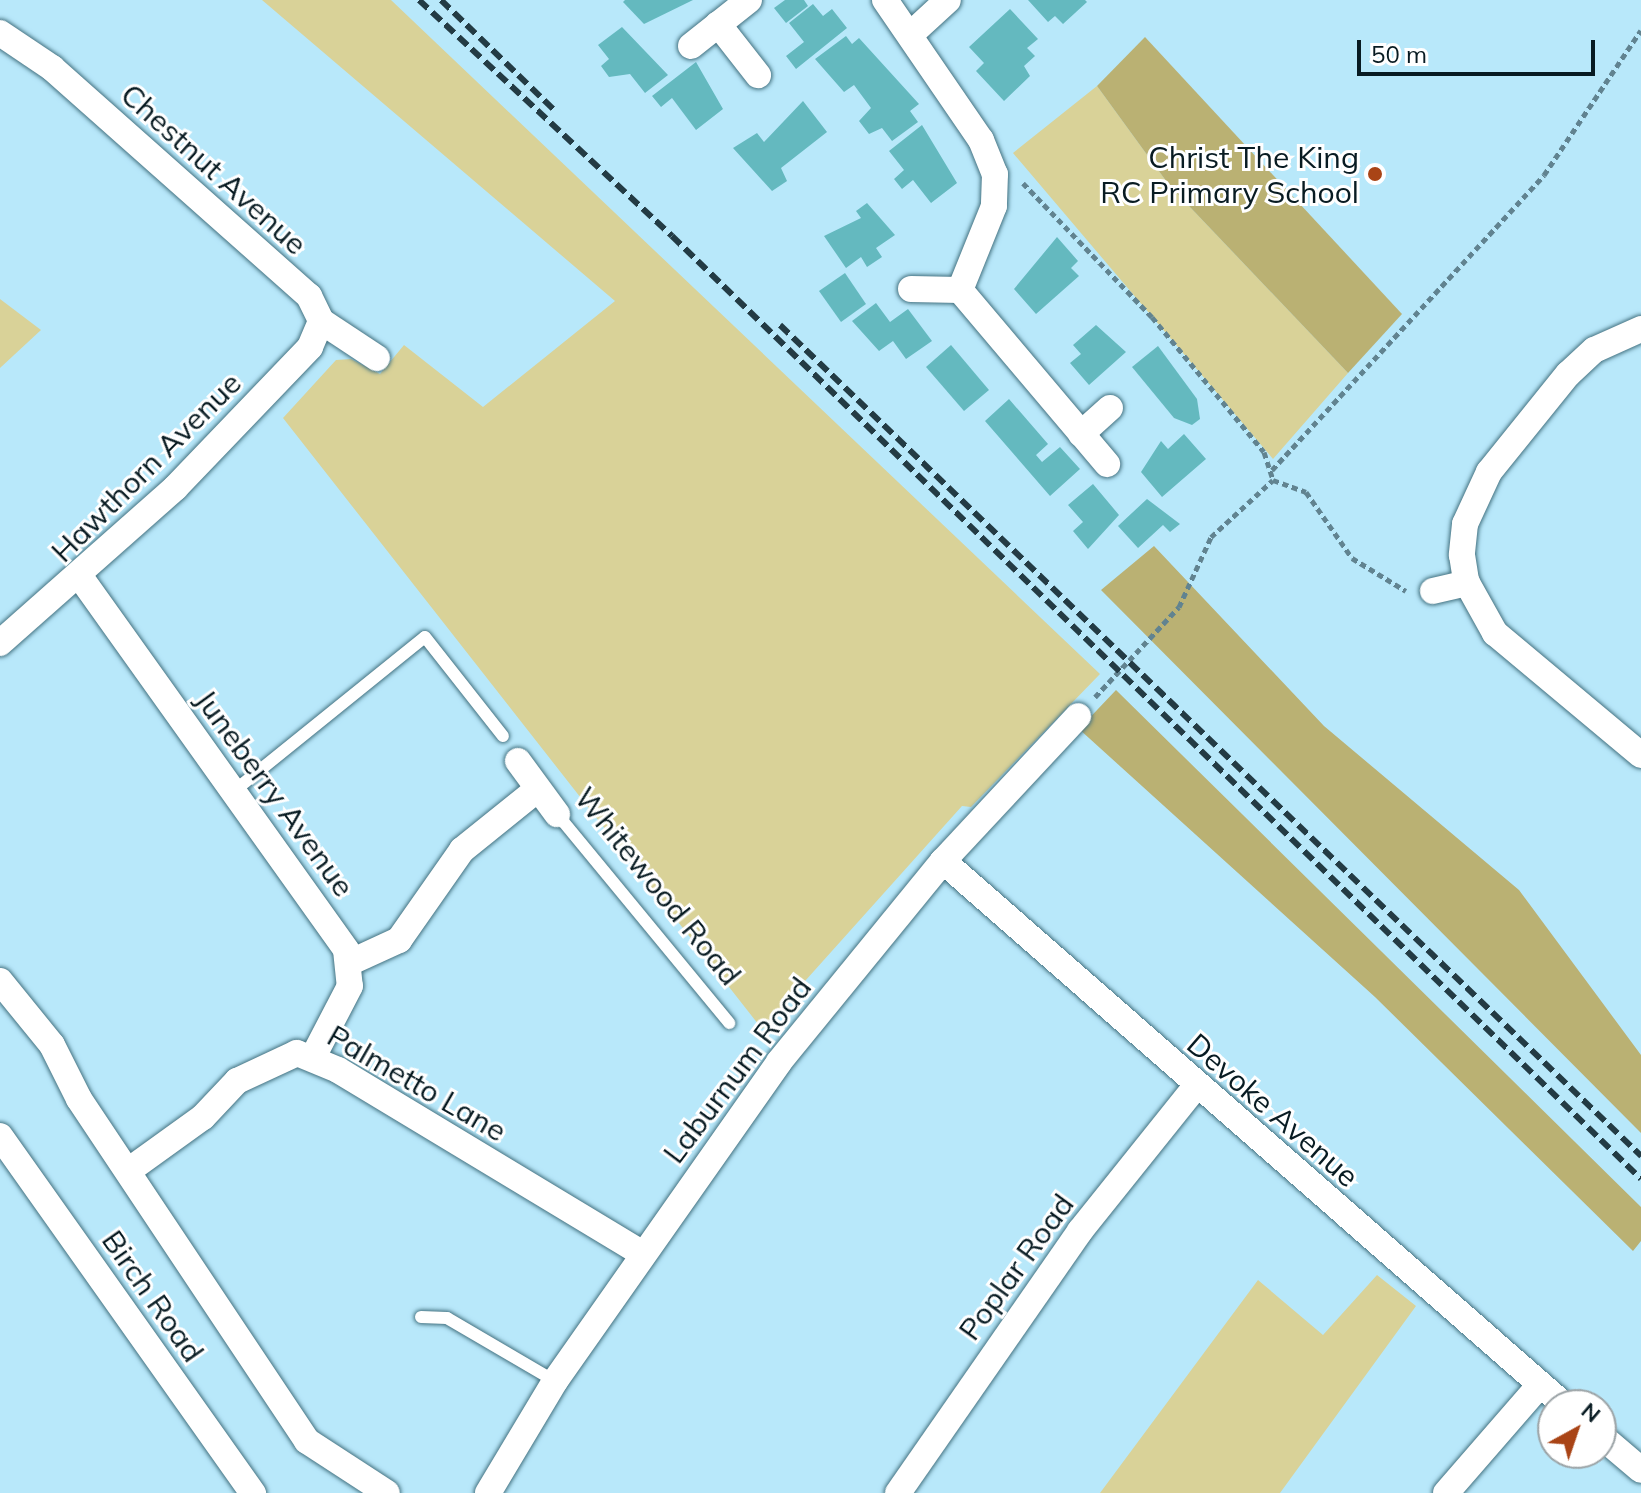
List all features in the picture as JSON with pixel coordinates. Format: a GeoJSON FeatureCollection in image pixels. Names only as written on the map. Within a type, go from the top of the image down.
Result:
{"type":"FeatureCollection","features":[{"type":"Feature","properties":{"kind":"street"},"geometry":{"type":"LineString","coordinates":[[691,46],[749,0]]}},
{"type":"Feature","properties":{"kind":"street"},"geometry":{"type":"LineString","coordinates":[[885,0],[911,34],[995,174],[994,206],[960,290]]}},
{"type":"Feature","properties":{"kind":"street"},"geometry":{"type":"LineString","coordinates":[[911,34],[948,0]]}},
{"type":"Feature","properties":{"kind":"street"},"geometry":{"type":"LineString","coordinates":[[718,24],[758,75]]}},
{"type":"Feature","properties":{"kind":"street","name":"Chestnut Avenue"},"geometry":{"type":"LineString","coordinates":[[0,33],[52,68],[309,296],[321,321],[377,358]]}},
{"type":"Feature","properties":{"kind":"street"},"geometry":{"type":"LineString","coordinates":[[911,289],[960,290],[1107,464]]}},
{"type":"Feature","properties":{"kind":"street","name":"Hawthorn Avenue"},"geometry":{"type":"LineString","coordinates":[[0,643],[81,578],[250,411],[310,347],[321,321]]}},
{"type":"Feature","properties":{"kind":"street"},"geometry":{"type":"LineString","coordinates":[[1641,329],[1594,350],[1568,374],[1489,472],[1465,524],[1467,583],[1495,633],[1641,755]]}},
{"type":"Feature","properties":{"kind":"street"},"geometry":{"type":"LineString","coordinates":[[1081,434],[1110,408]]}},
{"type":"Feature","properties":{"kind":"street","name":"Juneberry Avenue"},"geometry":{"type":"LineString","coordinates":[[81,578],[234,791],[351,962]]}},
{"type":"Feature","properties":{"kind":"street"},"geometry":{"type":"LineString","coordinates":[[1433,591],[1467,583]]}},
{"type":"Feature","properties":{"kind":"street","name":"Laburnum Road"},"geometry":{"type":"LineString","coordinates":[[488,1493],[555,1381],[779,1062],[943,861],[1078,716]]}},
{"type":"Feature","properties":{"kind":"street","name":"Whitewood Road"},"geometry":{"type":"LineString","coordinates":[[518,761],[557,814]]}},
{"type":"Feature","properties":{"kind":"street","name":"Whitewood Road"},"geometry":{"type":"LineString","coordinates":[[351,962],[399,940],[462,850],[538,789]]}},
{"type":"Feature","properties":{"kind":"street","name":"Devoke Avenue"},"geometry":{"type":"LineString","coordinates":[[943,861],[1545,1389]]}},
{"type":"Feature","properties":{"kind":"street"},"geometry":{"type":"LineString","coordinates":[[313,1057],[350,986],[351,962]]}},
{"type":"Feature","properties":{"kind":"street"},"geometry":{"type":"LineString","coordinates":[[0,981],[52,1045],[128,1171],[307,1441],[373,1489]]}},
{"type":"Feature","properties":{"kind":"street","name":"Palmetto Lane"},"geometry":{"type":"LineString","coordinates":[[128,1171],[259,1066],[281,1055],[313,1057],[643,1254]]}},
{"type":"Feature","properties":{"kind":"street","name":"Poplar Road"},"geometry":{"type":"LineString","coordinates":[[898,1493],[1080,1231],[1196,1086]]}},
{"type":"Feature","properties":{"kind":"street","name":"Birch Road"},"geometry":{"type":"LineString","coordinates":[[0,1136],[253,1493]]}},
{"type":"Feature","properties":{"kind":"street"},"geometry":{"type":"LineString","coordinates":[[1446,1493],[1540,1385]]}},
{"type":"Feature","properties":{"kind":"street"},"geometry":{"type":"LineString","coordinates":[[1617,1450],[1641,1470]]}},
{"type":"Feature","properties":{"kind":"lane"},"geometry":{"type":"LineString","coordinates":[[234,791],[425,637],[503,736]]}},
{"type":"Feature","properties":{"kind":"lane","name":"Whitewood Road"},"geometry":{"type":"LineString","coordinates":[[557,814],[729,1023]]}},
{"type":"Feature","properties":{"kind":"lane"},"geometry":{"type":"LineString","coordinates":[[421,1317],[447,1318],[555,1381]]}},
{"type":"Feature","properties":{"kind":"path"},"geometry":{"type":"LineString","coordinates":[[1272,470],[1544,175],[1641,30]]}},
{"type":"Feature","properties":{"kind":"path"},"geometry":{"type":"LineString","coordinates":[[995,174],[1017,177],[1152,317],[1272,470],[1273,480]]}},
{"type":"Feature","properties":{"kind":"path"},"geometry":{"type":"LineString","coordinates":[[1273,480],[1306,492],[1364,569],[1409,592],[1433,591]]}},
{"type":"Feature","properties":{"kind":"path"},"geometry":{"type":"LineString","coordinates":[[1078,716],[1179,607],[1211,537],[1273,480]]}},
{"type":"Feature","properties":{"kind":"shaded area"},"geometry":{"type":"Polygon","coordinates":[[[262,0],[391,0],[1100,674],[971,807],[962,806],[762,1029],[283,418],[336,360],[351,359],[380,374],[404,345],[483,407],[615,301],[262,0]]]}},
{"type":"Feature","properties":{"kind":"shaded area"},"geometry":{"type":"Polygon","coordinates":[[[1145,37],[1402,314],[1348,373],[1169,185],[1097,86],[1145,37]]]}},
{"type":"Feature","properties":{"kind":"shaded area"},"geometry":{"type":"Polygon","coordinates":[[[1097,86],[1169,185],[1348,373],[1273,459],[1013,153],[1097,86]]]}},
{"type":"Feature","properties":{"kind":"shaded area"},"geometry":{"type":"Polygon","coordinates":[[[0,299],[41,330],[0,368],[0,299]]]}},
{"type":"Feature","properties":{"kind":"shaded area"},"geometry":{"type":"Polygon","coordinates":[[[1154,546],[1324,726],[1519,890],[1641,1055],[1641,1133],[1101,590],[1154,546]]]}},
{"type":"Feature","properties":{"kind":"shaded area"},"geometry":{"type":"Polygon","coordinates":[[[1116,690],[1641,1207],[1641,1241],[1633,1251],[1375,997],[1079,729],[1116,690]]]}},
{"type":"Feature","properties":{"kind":"shaded area"},"geometry":{"type":"Polygon","coordinates":[[[1377,1275],[1416,1306],[1280,1493],[1100,1493],[1258,1280],[1323,1335],[1377,1275]]]}},
{"type":"Feature","properties":{"kind":"building"},"geometry":{"type":"Polygon","coordinates":[[[625,0],[693,0],[644,24],[623,2],[625,0]]]}},
{"type":"Feature","properties":{"kind":"building"},"geometry":{"type":"Polygon","coordinates":[[[785,0],[804,0],[808,6],[786,23],[774,8],[785,0]]]}},
{"type":"Feature","properties":{"kind":"building"},"geometry":{"type":"Polygon","coordinates":[[[1028,0],[1087,2],[1063,24],[1055,16],[1048,22],[1028,0]]]}},
{"type":"Feature","properties":{"kind":"building"},"geometry":{"type":"Polygon","coordinates":[[[813,4],[823,16],[832,9],[847,28],[796,69],[786,56],[804,42],[789,23],[813,4]]]}},
{"type":"Feature","properties":{"kind":"building"},"geometry":{"type":"Polygon","coordinates":[[[1010,9],[1038,39],[1027,48],[1035,56],[1024,66],[1030,76],[1004,101],[976,71],[984,63],[969,47],[1010,9]]]}},
{"type":"Feature","properties":{"kind":"building"},"geometry":{"type":"Polygon","coordinates":[[[622,27],[668,75],[645,93],[630,74],[609,77],[601,66],[609,59],[598,45],[622,27]]]}},
{"type":"Feature","properties":{"kind":"building"},"geometry":{"type":"Polygon","coordinates":[[[846,36],[852,44],[859,38],[919,104],[910,111],[918,122],[892,141],[882,128],[869,134],[859,121],[871,108],[854,85],[844,92],[815,59],[846,36]]]}},
{"type":"Feature","properties":{"kind":"building"},"geometry":{"type":"Polygon","coordinates":[[[696,62],[723,109],[696,130],[672,98],[661,107],[652,96],[696,62]]]}},
{"type":"Feature","properties":{"kind":"building"},"geometry":{"type":"Polygon","coordinates":[[[803,101],[827,132],[781,168],[787,181],[772,191],[733,148],[757,133],[764,142],[803,101]]]}},
{"type":"Feature","properties":{"kind":"building"},"geometry":{"type":"Polygon","coordinates":[[[922,125],[957,183],[931,203],[913,180],[902,189],[894,179],[904,170],[889,151],[922,125]]]}},
{"type":"Feature","properties":{"kind":"building"},"geometry":{"type":"Polygon","coordinates":[[[867,203],[895,235],[876,248],[882,257],[867,267],[861,257],[846,268],[824,236],[861,218],[856,211],[867,203]]]}},
{"type":"Feature","properties":{"kind":"building"},"geometry":{"type":"Polygon","coordinates":[[[1057,237],[1078,261],[1071,268],[1079,276],[1036,314],[1014,289],[1057,237]]]}},
{"type":"Feature","properties":{"kind":"building"},"geometry":{"type":"Polygon","coordinates":[[[845,273],[866,304],[841,322],[819,291],[845,273]]]}},
{"type":"Feature","properties":{"kind":"building"},"geometry":{"type":"Polygon","coordinates":[[[876,303],[890,322],[908,309],[932,341],[906,359],[893,341],[879,351],[852,321],[876,303]]]}},
{"type":"Feature","properties":{"kind":"building"},"geometry":{"type":"Polygon","coordinates":[[[1096,325],[1126,352],[1089,385],[1070,363],[1081,354],[1073,345],[1096,325]]]}},
{"type":"Feature","properties":{"kind":"building"},"geometry":{"type":"Polygon","coordinates":[[[951,345],[989,390],[964,411],[926,367],[951,345]]]}},
{"type":"Feature","properties":{"kind":"building"},"geometry":{"type":"Polygon","coordinates":[[[1158,346],[1197,399],[1200,419],[1192,425],[1174,418],[1132,367],[1158,346]]]}},
{"type":"Feature","properties":{"kind":"building"},"geometry":{"type":"Polygon","coordinates":[[[1009,399],[1048,444],[1036,455],[1042,462],[1060,447],[1080,469],[1050,496],[985,421],[1009,399]]]}},
{"type":"Feature","properties":{"kind":"building"},"geometry":{"type":"Polygon","coordinates":[[[1184,434],[1206,459],[1162,497],[1141,472],[1161,441],[1168,449],[1184,434]]]}},
{"type":"Feature","properties":{"kind":"building"},"geometry":{"type":"Polygon","coordinates":[[[1093,484],[1119,515],[1088,549],[1073,531],[1083,522],[1068,505],[1093,484]]]}},
{"type":"Feature","properties":{"kind":"building"},"geometry":{"type":"Polygon","coordinates":[[[1147,499],[1180,524],[1170,532],[1163,525],[1138,548],[1118,526],[1147,499]]]}},
{"type":"Feature","properties":{"kind":"railway"},"geometry":{"type":"LineString","coordinates":[[419,0],[672,236],[1641,1179]]}},
{"type":"Feature","properties":{"kind":"railway"},"geometry":{"type":"LineString","coordinates":[[441,0],[557,113]]}},
{"type":"Feature","properties":{"kind":"railway"},"geometry":{"type":"LineString","coordinates":[[780,325],[1641,1156]]}},
{"type":"Feature","properties":{"kind":"place","name":"Christ The King RC Primary School"},"geometry":{"type":"Point","coordinates":[1375,174]}}]}
